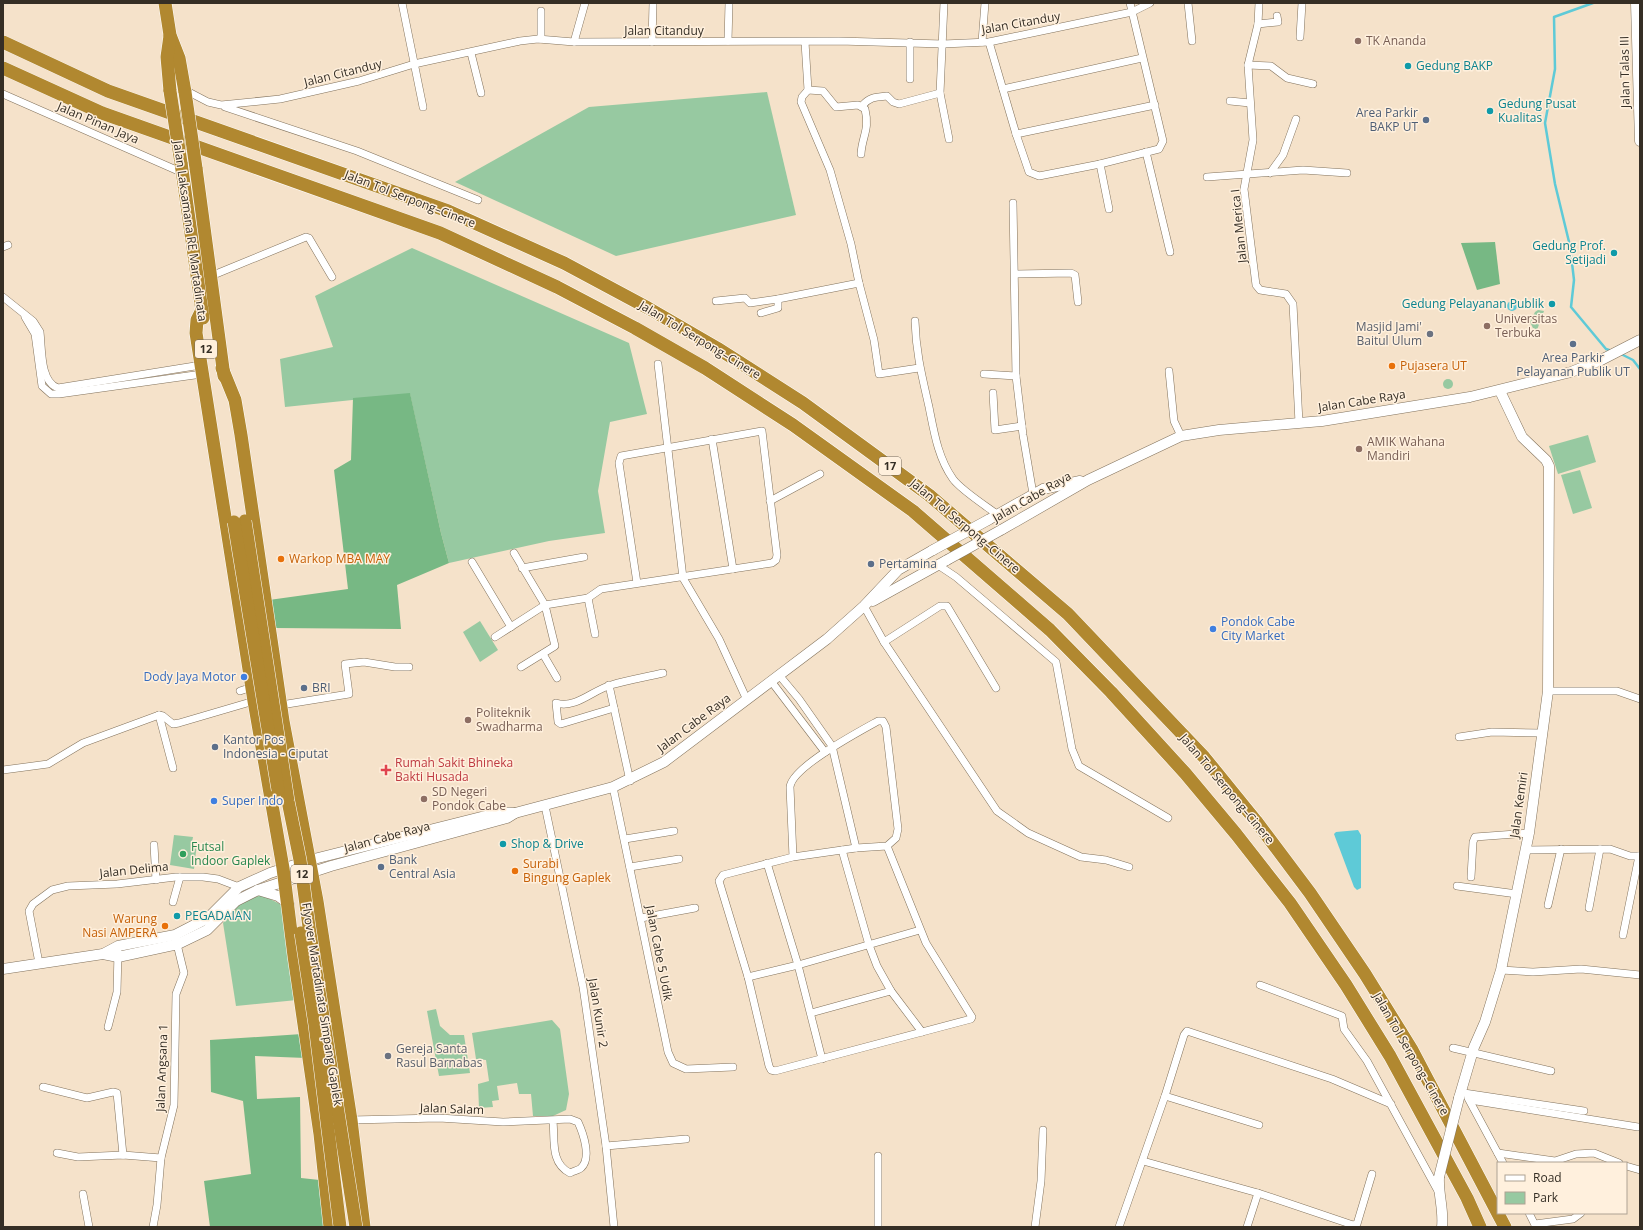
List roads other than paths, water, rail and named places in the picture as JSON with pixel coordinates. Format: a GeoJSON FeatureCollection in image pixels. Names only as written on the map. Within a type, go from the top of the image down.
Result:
{"type":"FeatureCollection","features":[{"type":"Feature","properties":{"kind":"highway","name":"Jalan Laksamana RE Martadinata"},"geometry":{"type":"LineString","coordinates":[[165,3],[170,35],[179,58],[196,168],[193,201],[202,310],[211,384],[240,521]]}},
{"type":"Feature","properties":{"kind":"highway","name":"Jalan Laksamana RE Martadinata"},"geometry":{"type":"LineString","coordinates":[[170,35],[167,57],[170,91],[182,168],[193,201],[211,276],[240,521]]}},
{"type":"Feature","properties":{"kind":"highway","name":"Jalan Tol Serpong–Cinere"},"geometry":{"type":"LineString","coordinates":[[3,42],[108,91],[448,212],[564,263],[648,308],[717,348],[803,403],[929,494],[1068,614],[1204,757],[1256,821],[1310,893],[1365,974],[1408,1044],[1497,1212]]}},
{"type":"Feature","properties":{"kind":"highway","name":"Jalan Tol Serpong–Cinere"},"geometry":{"type":"LineString","coordinates":[[3,68],[102,113],[440,233],[557,287],[635,328],[705,368],[793,425],[913,511],[1050,630],[1111,692],[1185,774],[1236,834],[1290,903],[1346,985],[1390,1056],[1467,1198],[1480,1227]]}},
{"type":"Feature","properties":{"kind":"highway"},"geometry":{"type":"LineString","coordinates":[[202,310],[197,320],[196,333],[246,689],[254,701],[289,904],[294,956],[320,1134],[330,1227]]}},
{"type":"Feature","properties":{"kind":"highway"},"geometry":{"type":"LineString","coordinates":[[222,368],[236,407],[281,705],[317,901],[350,1120],[364,1227]]}},
{"type":"Feature","properties":{"kind":"highway","name":"Flyover Martadinata Simpang Gaplek"},"geometry":{"type":"LineString","coordinates":[[240,521],[273,763],[294,874],[340,1227]]}},
{"type":"Feature","properties":{"kind":"highway","name":"Flyover Martadinata Simpang Gaplek"},"geometry":{"type":"LineString","coordinates":[[240,521],[288,801],[300,860],[309,927],[356,1227]]}},
{"type":"Feature","properties":{"kind":"highway"},"geometry":{"type":"LineString","coordinates":[[278,840],[292,844],[299,843],[305,836]]}},
{"type":"Feature","properties":{"kind":"highway"},"geometry":{"type":"LineString","coordinates":[[289,904],[301,900],[317,901]]}},
{"type":"Feature","properties":{"kind":"highway","name":"Jalan Tol Serpong–Cinere"},"geometry":{"type":"LineString","coordinates":[[1498,1214],[1505,1227]]}},
{"type":"Feature","properties":{"kind":"main road","name":"Jalan Talas III"},"geometry":{"type":"LineString","coordinates":[[1636,3],[1640,141]]}},
{"type":"Feature","properties":{"kind":"main road","name":"Jalan Cabe Raya"},"geometry":{"type":"LineString","coordinates":[[864,606],[1088,480],[1181,436],[1206,432],[1299,423],[1427,404],[1500,390],[1571,372],[1601,360],[1640,340]]}},
{"type":"Feature","properties":{"kind":"main road","name":"Jalan Kemiri"},"geometry":{"type":"LineString","coordinates":[[1442,1227],[1442,1209],[1438,1191],[1439,1177],[1473,1053],[1485,1022],[1501,970],[1526,850],[1548,691],[1549,466],[1546,460],[1522,437],[1500,390]]}},
{"type":"Feature","properties":{"kind":"main road","name":"Jalan Cabe Raya"},"geometry":{"type":"LineString","coordinates":[[311,866],[501,812],[515,813],[545,806],[630,781],[664,762],[827,639],[864,606],[898,570],[1043,489],[1088,480]]}},
{"type":"Feature","properties":{"kind":"main road"},"geometry":{"type":"LineString","coordinates":[[103,954],[118,946],[176,940],[208,918],[239,887],[283,868],[311,866]]}},
{"type":"Feature","properties":{"kind":"main road"},"geometry":{"type":"LineString","coordinates":[[3,969],[103,954],[118,957],[148,952],[176,940],[207,930],[236,901],[258,890],[285,882],[311,866]]}},
{"type":"Feature","properties":{"kind":"main road"},"geometry":{"type":"LineString","coordinates":[[258,890],[278,896],[289,904]]}},
{"type":"Feature","properties":{"kind":"street"},"geometry":{"type":"LineString","coordinates":[[402,3],[423,107]]}},
{"type":"Feature","properties":{"kind":"street"},"geometry":{"type":"LineString","coordinates":[[574,42],[584,3]]}},
{"type":"Feature","properties":{"kind":"street"},"geometry":{"type":"LineString","coordinates":[[652,42],[653,3]]}},
{"type":"Feature","properties":{"kind":"street"},"geometry":{"type":"LineString","coordinates":[[728,41],[729,3]]}},
{"type":"Feature","properties":{"kind":"street"},"geometry":{"type":"LineString","coordinates":[[944,3],[940,93],[949,139]]}},
{"type":"Feature","properties":{"kind":"street"},"geometry":{"type":"LineString","coordinates":[[985,3],[986,42],[1003,89],[1029,172],[1034,175],[1100,164],[1160,149],[1163,141],[1130,3]]}},
{"type":"Feature","properties":{"kind":"street","name":"Jalan Citanduy"},"geometry":{"type":"LineString","coordinates":[[185,91],[208,102],[221,105],[293,97],[359,81],[414,64],[471,53],[520,41],[541,39],[574,42],[728,41],[910,42],[942,44],[986,42],[1132,12],[1150,3]]}},
{"type":"Feature","properties":{"kind":"street"},"geometry":{"type":"LineString","coordinates":[[1188,3],[1192,41]]}},
{"type":"Feature","properties":{"kind":"street","name":"Jalan Merica I"},"geometry":{"type":"LineString","coordinates":[[1260,3],[1258,24],[1248,65],[1253,140],[1244,195],[1256,285],[1260,290],[1286,294],[1293,304],[1299,423]]}},
{"type":"Feature","properties":{"kind":"street"},"geometry":{"type":"LineString","coordinates":[[1300,37],[1302,3]]}},
{"type":"Feature","properties":{"kind":"street"},"geometry":{"type":"LineString","coordinates":[[541,11],[541,39]]}},
{"type":"Feature","properties":{"kind":"street"},"geometry":{"type":"LineString","coordinates":[[1258,24],[1278,22],[1277,16]]}},
{"type":"Feature","properties":{"kind":"street"},"geometry":{"type":"LineString","coordinates":[[805,42],[808,90],[802,97],[803,109],[811,123],[833,178],[851,244],[859,283],[874,340],[879,374],[919,368]]}},
{"type":"Feature","properties":{"kind":"street"},"geometry":{"type":"LineString","coordinates":[[910,42],[910,79]]}},
{"type":"Feature","properties":{"kind":"street"},"geometry":{"type":"LineString","coordinates":[[471,53],[481,93]]}},
{"type":"Feature","properties":{"kind":"street"},"geometry":{"type":"LineString","coordinates":[[1003,89],[1142,58]]}},
{"type":"Feature","properties":{"kind":"street"},"geometry":{"type":"LineString","coordinates":[[1248,65],[1271,66],[1287,78],[1313,84]]}},
{"type":"Feature","properties":{"kind":"street"},"geometry":{"type":"LineString","coordinates":[[808,90],[823,92],[836,108],[862,106],[872,97],[887,96],[893,102],[899,104],[940,93]]}},
{"type":"Feature","properties":{"kind":"street","name":"Jalan Pinan Jaya"},"geometry":{"type":"LineString","coordinates":[[3,94],[182,168]]}},
{"type":"Feature","properties":{"kind":"street"},"geometry":{"type":"LineString","coordinates":[[1230,102],[1250,103]]}},
{"type":"Feature","properties":{"kind":"street"},"geometry":{"type":"LineString","coordinates":[[221,105],[357,151],[478,200]]}},
{"type":"Feature","properties":{"kind":"street"},"geometry":{"type":"LineString","coordinates":[[1016,134],[1155,105]]}},
{"type":"Feature","properties":{"kind":"street"},"geometry":{"type":"LineString","coordinates":[[861,154],[868,121],[865,109],[862,106]]}},
{"type":"Feature","properties":{"kind":"street"},"geometry":{"type":"LineString","coordinates":[[1270,173],[1283,155],[1296,119]]}},
{"type":"Feature","properties":{"kind":"street"},"geometry":{"type":"LineString","coordinates":[[1146,152],[1170,252]]}},
{"type":"Feature","properties":{"kind":"street"},"geometry":{"type":"LineString","coordinates":[[1100,164],[1109,209]]}},
{"type":"Feature","properties":{"kind":"street"},"geometry":{"type":"LineString","coordinates":[[1207,177],[1302,170],[1347,173]]}},
{"type":"Feature","properties":{"kind":"street"},"geometry":{"type":"LineString","coordinates":[[1013,203],[1016,376],[1033,494]]}},
{"type":"Feature","properties":{"kind":"street"},"geometry":{"type":"LineString","coordinates":[[211,276],[306,237],[309,238],[332,277]]}},
{"type":"Feature","properties":{"kind":"street"},"geometry":{"type":"LineString","coordinates":[[1014,274],[1071,273],[1075,275],[1077,281],[1078,302]]}},
{"type":"Feature","properties":{"kind":"street"},"geometry":{"type":"LineString","coordinates":[[716,301],[745,298],[750,303],[859,283]]}},
{"type":"Feature","properties":{"kind":"street"},"geometry":{"type":"LineString","coordinates":[[3,298],[22,314],[35,334],[42,386],[51,394],[59,394],[202,369]]}},
{"type":"Feature","properties":{"kind":"street"},"geometry":{"type":"LineString","coordinates":[[761,313],[778,308],[778,299]]}},
{"type":"Feature","properties":{"kind":"street"},"geometry":{"type":"LineString","coordinates":[[915,321],[916,348],[919,368],[939,450],[946,468],[954,481],[998,515]]}},
{"type":"Feature","properties":{"kind":"street"},"geometry":{"type":"LineString","coordinates":[[658,364],[683,578],[719,639],[747,700]]}},
{"type":"Feature","properties":{"kind":"street"},"geometry":{"type":"LineString","coordinates":[[1169,371],[1174,421],[1181,436]]}},
{"type":"Feature","properties":{"kind":"street"},"geometry":{"type":"LineString","coordinates":[[984,374],[1016,376]]}},
{"type":"Feature","properties":{"kind":"street"},"geometry":{"type":"LineString","coordinates":[[993,393],[995,430],[1022,426]]}},
{"type":"Feature","properties":{"kind":"street"},"geometry":{"type":"LineString","coordinates":[[495,637],[545,606],[588,598],[601,589],[683,578],[772,562],[777,558],[762,431],[624,454],[619,458],[637,583]]}},
{"type":"Feature","properties":{"kind":"street"},"geometry":{"type":"LineString","coordinates":[[712,439],[733,569]]}},
{"type":"Feature","properties":{"kind":"street"},"geometry":{"type":"LineString","coordinates":[[770,501],[820,474]]}},
{"type":"Feature","properties":{"kind":"street"},"geometry":{"type":"LineString","coordinates":[[514,553],[545,606],[555,646],[521,668]]}},
{"type":"Feature","properties":{"kind":"street"},"geometry":{"type":"LineString","coordinates":[[522,568],[584,557]]}},
{"type":"Feature","properties":{"kind":"street"},"geometry":{"type":"LineString","coordinates":[[472,562],[511,627]]}},
{"type":"Feature","properties":{"kind":"street"},"geometry":{"type":"LineString","coordinates":[[943,562],[956,577],[1056,662],[1072,749],[1079,766],[1168,818]]}},
{"type":"Feature","properties":{"kind":"street"},"geometry":{"type":"LineString","coordinates":[[588,598],[595,634]]}},
{"type":"Feature","properties":{"kind":"street"},"geometry":{"type":"LineString","coordinates":[[864,606],[884,642],[998,811],[1028,833],[1081,857],[1106,860],[1129,867]]}},
{"type":"Feature","properties":{"kind":"street"},"geometry":{"type":"LineString","coordinates":[[884,642],[940,606],[947,606],[996,688]]}},
{"type":"Feature","properties":{"kind":"street"},"geometry":{"type":"LineString","coordinates":[[543,654],[557,678]]}},
{"type":"Feature","properties":{"kind":"street"},"geometry":{"type":"LineString","coordinates":[[281,705],[349,694],[345,664],[364,662],[395,667],[409,666]]}},
{"type":"Feature","properties":{"kind":"street"},"geometry":{"type":"LineString","coordinates":[[614,708],[562,724],[558,722],[556,703],[572,703],[610,685],[663,673]]}},
{"type":"Feature","properties":{"kind":"street"},"geometry":{"type":"LineString","coordinates":[[775,678],[799,699],[832,746],[856,848]]}},
{"type":"Feature","properties":{"kind":"street"},"geometry":{"type":"LineString","coordinates":[[775,678],[825,752]]}},
{"type":"Feature","properties":{"kind":"street"},"geometry":{"type":"LineString","coordinates":[[610,685],[630,781]]}},
{"type":"Feature","properties":{"kind":"street"},"geometry":{"type":"LineString","coordinates":[[1548,691],[1616,691],[1640,699]]}},
{"type":"Feature","properties":{"kind":"street"},"geometry":{"type":"LineString","coordinates":[[3,770],[48,764],[83,743],[158,715],[163,716],[173,724],[254,701]]}},
{"type":"Feature","properties":{"kind":"street"},"geometry":{"type":"LineString","coordinates":[[158,715],[173,768]]}},
{"type":"Feature","properties":{"kind":"street"},"geometry":{"type":"LineString","coordinates":[[793,857],[790,782],[832,746],[878,721],[883,721],[886,727],[898,829],[896,838],[887,846],[856,848],[793,857],[720,877],[719,881],[748,978],[771,1070],[822,1059],[969,1021],[972,1017],[934,958],[920,930],[887,846]]}},
{"type":"Feature","properties":{"kind":"street"},"geometry":{"type":"LineString","coordinates":[[1459,737],[1492,732],[1542,733]]}},
{"type":"Feature","properties":{"kind":"street","name":"Jalan Cabe 5 Udik"},"geometry":{"type":"LineString","coordinates":[[613,787],[667,1045],[673,1063],[686,1069],[733,1067]]}},
{"type":"Feature","properties":{"kind":"street","name":"Jalan Kunir 2"},"geometry":{"type":"LineString","coordinates":[[545,806],[583,986],[606,1146],[614,1227]]}},
{"type":"Feature","properties":{"kind":"street"},"geometry":{"type":"LineString","coordinates":[[625,839],[674,831]]}},
{"type":"Feature","properties":{"kind":"street"},"geometry":{"type":"LineString","coordinates":[[1471,877],[1473,842],[1476,837],[1528,833]]}},
{"type":"Feature","properties":{"kind":"street"},"geometry":{"type":"LineString","coordinates":[[154,844],[156,880]]}},
{"type":"Feature","properties":{"kind":"street"},"geometry":{"type":"LineString","coordinates":[[1548,905],[1561,849]]}},
{"type":"Feature","properties":{"kind":"street"},"geometry":{"type":"LineString","coordinates":[[1589,908],[1600,849]]}},
{"type":"Feature","properties":{"kind":"street"},"geometry":{"type":"LineString","coordinates":[[1526,850],[1610,849],[1630,856],[1640,856],[1624,935]]}},
{"type":"Feature","properties":{"kind":"street"},"geometry":{"type":"LineString","coordinates":[[842,850],[868,946],[891,991],[922,1032]]}},
{"type":"Feature","properties":{"kind":"street"},"geometry":{"type":"LineString","coordinates":[[630,867],[679,858]]}},
{"type":"Feature","properties":{"kind":"street"},"geometry":{"type":"LineString","coordinates":[[767,863],[798,965],[822,1059]]}},
{"type":"Feature","properties":{"kind":"street"},"geometry":{"type":"LineString","coordinates":[[173,902],[180,877]]}},
{"type":"Feature","properties":{"kind":"street","name":"Jalan Delima"},"geometry":{"type":"LineString","coordinates":[[39,963],[29,910],[33,904],[52,890],[68,886],[117,884],[180,877],[213,878],[239,887]]}},
{"type":"Feature","properties":{"kind":"street"},"geometry":{"type":"LineString","coordinates":[[1457,886],[1517,894]]}},
{"type":"Feature","properties":{"kind":"street"},"geometry":{"type":"LineString","coordinates":[[641,918],[695,908]]}},
{"type":"Feature","properties":{"kind":"street"},"geometry":{"type":"LineString","coordinates":[[748,978],[868,946],[920,930]]}},
{"type":"Feature","properties":{"kind":"street","name":"Jalan Angsana 1"},"geometry":{"type":"LineString","coordinates":[[153,1227],[157,1205],[161,1158],[174,1105],[176,994],[184,973],[176,940]]}},
{"type":"Feature","properties":{"kind":"street"},"geometry":{"type":"LineString","coordinates":[[108,1028],[117,992],[118,946]]}},
{"type":"Feature","properties":{"kind":"street"},"geometry":{"type":"LineString","coordinates":[[1501,970],[1533,972],[1581,969],[1640,975]]}},
{"type":"Feature","properties":{"kind":"street"},"geometry":{"type":"LineString","coordinates":[[1260,985],[1342,1016],[1345,1022],[1344,1030],[1367,1061],[1438,1191]]}},
{"type":"Feature","properties":{"kind":"street"},"geometry":{"type":"LineString","coordinates":[[811,1013],[891,991]]}},
{"type":"Feature","properties":{"kind":"street"},"geometry":{"type":"LineString","coordinates":[[1119,1227],[1143,1161],[1184,1035],[1187,1032],[1332,1078],[1391,1104]]}},
{"type":"Feature","properties":{"kind":"street"},"geometry":{"type":"LineString","coordinates":[[1453,1048],[1551,1070]]}},
{"type":"Feature","properties":{"kind":"street"},"geometry":{"type":"LineString","coordinates":[[43,1087],[87,1098],[117,1092],[123,1155]]}},
{"type":"Feature","properties":{"kind":"street"},"geometry":{"type":"LineString","coordinates":[[1462,1094],[1470,1100],[1502,1162]]}},
{"type":"Feature","properties":{"kind":"street"},"geometry":{"type":"LineString","coordinates":[[1462,1094],[1584,1111]]}},
{"type":"Feature","properties":{"kind":"street"},"geometry":{"type":"LineString","coordinates":[[1165,1096],[1259,1126]]}},
{"type":"Feature","properties":{"kind":"street"},"geometry":{"type":"LineString","coordinates":[[1470,1100],[1638,1127]]}},
{"type":"Feature","properties":{"kind":"street","name":"Jalan Salam"},"geometry":{"type":"LineString","coordinates":[[350,1120],[439,1118],[503,1122],[553,1121],[570,1119],[578,1122],[586,1149],[586,1159],[582,1168],[570,1173],[562,1169],[556,1160],[553,1121]]}},
{"type":"Feature","properties":{"kind":"street"},"geometry":{"type":"LineString","coordinates":[[1035,1227],[1041,1181],[1043,1130]]}},
{"type":"Feature","properties":{"kind":"street"},"geometry":{"type":"LineString","coordinates":[[606,1146],[686,1138]]}},
{"type":"Feature","properties":{"kind":"street"},"geometry":{"type":"LineString","coordinates":[[1498,1153],[1555,1161],[1569,1160],[1576,1154],[1594,1152],[1616,1162]]}},
{"type":"Feature","properties":{"kind":"street"},"geometry":{"type":"LineString","coordinates":[[57,1153],[78,1157],[123,1155],[161,1158]]}},
{"type":"Feature","properties":{"kind":"street"},"geometry":{"type":"LineString","coordinates":[[878,1156],[878,1227]]}},
{"type":"Feature","properties":{"kind":"street"},"geometry":{"type":"LineString","coordinates":[[1143,1161],[1258,1193],[1355,1225],[1372,1174]]}},
{"type":"Feature","properties":{"kind":"street"},"geometry":{"type":"LineString","coordinates":[[1627,1166],[1640,1170]]}},
{"type":"Feature","properties":{"kind":"street"},"geometry":{"type":"LineString","coordinates":[[1247,1227],[1258,1193]]}},
{"type":"Feature","properties":{"kind":"street"},"geometry":{"type":"LineString","coordinates":[[83,1194],[89,1227]]}},
{"type":"Feature","properties":{"kind":"street"},"geometry":{"type":"LineString","coordinates":[[1529,1214],[1535,1226],[1573,1219],[1580,1214]]}},
{"type":"Feature","properties":{"kind":"water"},"geometry":{"type":"Polygon","coordinates":[[[1510,301],[1514,301],[1516,302],[1516,310],[1510,311],[1507,308],[1507,304],[1510,301]]]}},
{"type":"Feature","properties":{"kind":"water"},"geometry":{"type":"Polygon","coordinates":[[[1358,830],[1361,835],[1361,888],[1357,890],[1354,887],[1334,834],[1336,832],[1358,830]]]}},
{"type":"Feature","properties":{"kind":"waterway"},"geometry":{"type":"LineString","coordinates":[[1593,3],[1554,17],[1555,69],[1545,123],[1555,184],[1570,246],[1574,280],[1571,307],[1606,349],[1612,351]]}},
{"type":"Feature","properties":{"kind":"waterway"},"geometry":{"type":"LineString","coordinates":[[1621,354],[1633,360],[1640,369]]}},
{"type":"Feature","properties":{"kind":"place","name":"TK Ananda"},"geometry":{"type":"Point","coordinates":[1358,41]}},
{"type":"Feature","properties":{"kind":"place","name":"Gedung BAKP"},"geometry":{"type":"Point","coordinates":[1408,66]}},
{"type":"Feature","properties":{"kind":"place","name":"Gedung Pusat Kualitas"},"geometry":{"type":"Point","coordinates":[1490,111]}},
{"type":"Feature","properties":{"kind":"place","name":"Area Parkir BAKP UT"},"geometry":{"type":"Point","coordinates":[1426,120]}},
{"type":"Feature","properties":{"kind":"place","name":"Gedung Prof. Setijadi"},"geometry":{"type":"Point","coordinates":[1614,253]}},
{"type":"Feature","properties":{"kind":"place","name":"Gedung Pelayanan Publik"},"geometry":{"type":"Point","coordinates":[1552,304]}},
{"type":"Feature","properties":{"kind":"place","name":"Universitas Terbuka"},"geometry":{"type":"Point","coordinates":[1487,326]}},
{"type":"Feature","properties":{"kind":"place","name":"Masjid Jami' Baitul Ulum"},"geometry":{"type":"Point","coordinates":[1430,334]}},
{"type":"Feature","properties":{"kind":"place","name":"Area Parkir Pelayanan Publik UT"},"geometry":{"type":"Point","coordinates":[1573,344]}},
{"type":"Feature","properties":{"kind":"place","name":"Pujasera UT"},"geometry":{"type":"Point","coordinates":[1392,366]}},
{"type":"Feature","properties":{"kind":"place","name":"AMIK Wahana Mandiri"},"geometry":{"type":"Point","coordinates":[1359,449]}},
{"type":"Feature","properties":{"kind":"place","name":"Warkop MBA MAY"},"geometry":{"type":"Point","coordinates":[281,559]}},
{"type":"Feature","properties":{"kind":"place","name":"Pertamina"},"geometry":{"type":"Point","coordinates":[871,564]}},
{"type":"Feature","properties":{"kind":"place","name":"Pondok Cabe City Market"},"geometry":{"type":"Point","coordinates":[1213,629]}},
{"type":"Feature","properties":{"kind":"place","name":"Dody Jaya Motor"},"geometry":{"type":"Point","coordinates":[244,677]}},
{"type":"Feature","properties":{"kind":"place","name":"BRI"},"geometry":{"type":"Point","coordinates":[304,688]}},
{"type":"Feature","properties":{"kind":"place","name":"Politeknik Swadharma"},"geometry":{"type":"Point","coordinates":[468,720]}},
{"type":"Feature","properties":{"kind":"place","name":"Kantor Pos Indonesia - Ciputat"},"geometry":{"type":"Point","coordinates":[215,747]}},
{"type":"Feature","properties":{"kind":"place","name":"Rumah Sakit Bhineka Bakti Husada"},"geometry":{"type":"Point","coordinates":[386,770]}},
{"type":"Feature","properties":{"kind":"place","name":"SD Negeri Pondok Cabe"},"geometry":{"type":"Point","coordinates":[424,799]}},
{"type":"Feature","properties":{"kind":"place","name":"Super Indo"},"geometry":{"type":"Point","coordinates":[214,801]}},
{"type":"Feature","properties":{"kind":"place","name":"Shop & Drive"},"geometry":{"type":"Point","coordinates":[503,844]}},
{"type":"Feature","properties":{"kind":"place","name":"Futsal Indoor Gaplek"},"geometry":{"type":"Point","coordinates":[183,854]}},
{"type":"Feature","properties":{"kind":"place","name":"Bank Central Asia"},"geometry":{"type":"Point","coordinates":[381,867]}},
{"type":"Feature","properties":{"kind":"place","name":"Surabi Bingung Gaplek"},"geometry":{"type":"Point","coordinates":[515,871]}},
{"type":"Feature","properties":{"kind":"place","name":"PEGADAIAN"},"geometry":{"type":"Point","coordinates":[177,916]}},
{"type":"Feature","properties":{"kind":"place","name":"Warung Nasi AMPERA"},"geometry":{"type":"Point","coordinates":[165,926]}},
{"type":"Feature","properties":{"kind":"place","name":"Gereja Santa Rasul Barnabas"},"geometry":{"type":"Point","coordinates":[388,1056]}}]}
